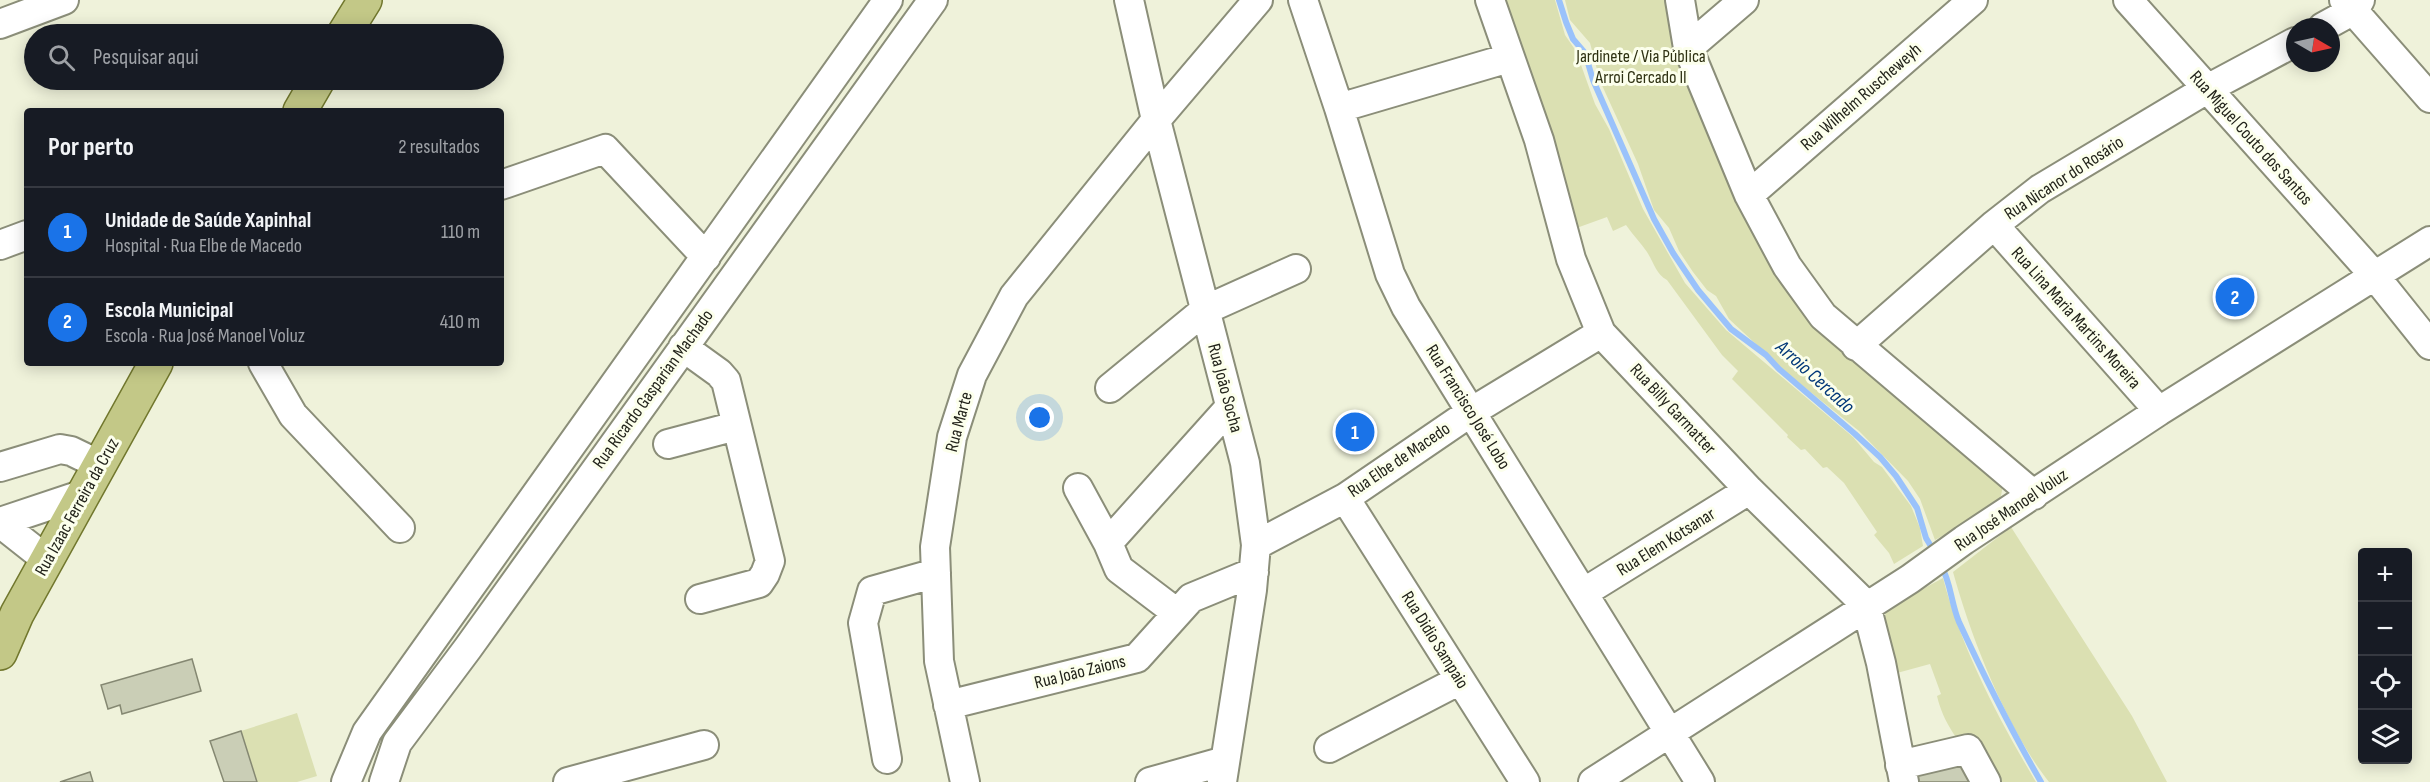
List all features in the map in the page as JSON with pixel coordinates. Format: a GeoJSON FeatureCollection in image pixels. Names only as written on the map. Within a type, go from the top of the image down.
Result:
{"type":"FeatureCollection","features":[{"type":"Feature","properties":{"kind":"main road"},"geometry":{"type":"LineString","coordinates":[[350,24],[365,0]]}},
{"type":"Feature","properties":{"kind":"main road"},"geometry":{"type":"LineString","coordinates":[[302,108],[312,90]]}},
{"type":"Feature","properties":{"kind":"main road","name":"Rua Izaac Ferreira da Cruz"},"geometry":{"type":"LineString","coordinates":[[0,653],[17,614],[154,366]]}},
{"type":"Feature","properties":{"kind":"street"},"geometry":{"type":"LineString","coordinates":[[0,24],[64,0]]}},
{"type":"Feature","properties":{"kind":"street","name":"Rua Ricardo Gasparian Machado"},"geometry":{"type":"LineString","coordinates":[[346,782],[367,732],[706,257],[777,152],[888,0]]}},
{"type":"Feature","properties":{"kind":"street","name":"Rua Ricardo Gasparian Machado"},"geometry":{"type":"LineString","coordinates":[[384,782],[397,743],[468,648],[933,0]]}},
{"type":"Feature","properties":{"kind":"street","name":"Rua João Socha"},"geometry":{"type":"LineString","coordinates":[[1129,0],[1156,120],[1245,463],[1255,558],[1224,772]]}},
{"type":"Feature","properties":{"kind":"street","name":"Rua Marte"},"geometry":{"type":"LineString","coordinates":[[964,782],[939,660],[935,547],[952,437],[972,375],[1014,296],[1156,120],[1258,0]]}},
{"type":"Feature","properties":{"kind":"street","name":"Rua Francisco José Lobo"},"geometry":{"type":"LineString","coordinates":[[1303,0],[1390,274],[1406,308],[1700,782]]}},
{"type":"Feature","properties":{"kind":"street","name":"Rua Billy Garmatter"},"geometry":{"type":"LineString","coordinates":[[1490,0],[1539,140],[1571,259],[1601,333],[1749,490],[1866,605]]}},
{"type":"Feature","properties":{"kind":"street"},"geometry":{"type":"LineString","coordinates":[[1680,0],[1688,48],[1749,195],[1787,266],[1823,316],[2034,495]]}},
{"type":"Feature","properties":{"kind":"street"},"geometry":{"type":"LineString","coordinates":[[1688,48],[1744,0]]}},
{"type":"Feature","properties":{"kind":"street","name":"Rua Wilhelm Ruscheweyh"},"geometry":{"type":"LineString","coordinates":[[1749,195],[1973,0]]}},
{"type":"Feature","properties":{"kind":"street","name":"Rua Miguel Couto dos Santos"},"geometry":{"type":"LineString","coordinates":[[2128,0],[2374,275],[2430,345]]}},
{"type":"Feature","properties":{"kind":"street"},"geometry":{"type":"LineString","coordinates":[[2335,18],[2353,4],[2430,98]]}},
{"type":"Feature","properties":{"kind":"street","name":"Rua Nicanor do Rosário"},"geometry":{"type":"LineString","coordinates":[[1856,346],[1994,225],[2040,189],[2207,90],[2286,47]]}},
{"type":"Feature","properties":{"kind":"street"},"geometry":{"type":"LineString","coordinates":[[1339,108],[1509,58]]}},
{"type":"Feature","properties":{"kind":"street"},"geometry":{"type":"LineString","coordinates":[[504,184],[605,149],[706,257]]}},
{"type":"Feature","properties":{"kind":"street","name":"Rua Lina Maria Martins Moreira"},"geometry":{"type":"LineString","coordinates":[[1994,225],[2159,411]]}},
{"type":"Feature","properties":{"kind":"street"},"geometry":{"type":"LineString","coordinates":[[0,245],[24,236]]}},
{"type":"Feature","properties":{"kind":"street","name":"Rua José Manoel Voluz"},"geometry":{"type":"LineString","coordinates":[[1593,782],[1671,734],[1866,605],[1910,579],[1964,540],[2159,411],[2430,241]]}},
{"type":"Feature","properties":{"kind":"street"},"geometry":{"type":"LineString","coordinates":[[1110,388],[1205,310],[1296,269]]}},
{"type":"Feature","properties":{"kind":"street","name":"Rua Elbe de Macedo"},"geometry":{"type":"LineString","coordinates":[[1255,558],[1471,412],[1601,333]]}},
{"type":"Feature","properties":{"kind":"street"},"geometry":{"type":"LineString","coordinates":[[683,347],[719,373],[726,381],[770,561],[759,583],[700,599]]}},
{"type":"Feature","properties":{"kind":"street"},"geometry":{"type":"LineString","coordinates":[[265,366],[293,415],[400,528]]}},
{"type":"Feature","properties":{"kind":"street"},"geometry":{"type":"LineString","coordinates":[[1108,543],[1230,407]]}},
{"type":"Feature","properties":{"kind":"street"},"geometry":{"type":"LineString","coordinates":[[668,444],[736,426]]}},
{"type":"Feature","properties":{"kind":"street"},"geometry":{"type":"LineString","coordinates":[[0,467],[60,449],[71,451],[100,465]]}},
{"type":"Feature","properties":{"kind":"street"},"geometry":{"type":"LineString","coordinates":[[1078,488],[1108,543],[1119,569],[1177,613]]}},
{"type":"Feature","properties":{"kind":"street","name":"Rua Elem Kotsanar"},"geometry":{"type":"LineString","coordinates":[[1583,593],[1749,490]]}},
{"type":"Feature","properties":{"kind":"street"},"geometry":{"type":"LineString","coordinates":[[0,522],[84,494]]}},
{"type":"Feature","properties":{"kind":"street","name":"Rua Didio Sampaio"},"geometry":{"type":"LineString","coordinates":[[1345,498],[1525,782]]}},
{"type":"Feature","properties":{"kind":"street"},"geometry":{"type":"LineString","coordinates":[[0,522],[48,560]]}},
{"type":"Feature","properties":{"kind":"street","name":"Rua João Zaions"},"geometry":{"type":"LineString","coordinates":[[948,705],[1137,658],[1191,598],[1255,558]]}},
{"type":"Feature","properties":{"kind":"street"},"geometry":{"type":"LineString","coordinates":[[887,759],[863,623],[872,591],[936,573]]}},
{"type":"Feature","properties":{"kind":"street"},"geometry":{"type":"LineString","coordinates":[[1866,605],[1881,663],[1902,773],[1968,749],[1986,782]]}},
{"type":"Feature","properties":{"kind":"street"},"geometry":{"type":"LineString","coordinates":[[1329,748],[1460,680]]}},
{"type":"Feature","properties":{"kind":"street"},"geometry":{"type":"LineString","coordinates":[[568,782],[641,773],[704,745]]}},
{"type":"Feature","properties":{"kind":"street"},"geometry":{"type":"LineString","coordinates":[[1150,782],[1224,772]]}},
{"type":"Feature","properties":{"kind":"green space"},"geometry":{"type":"Polygon","coordinates":[[[1501,0],[1555,0],[1565,35],[1576,51],[1595,104],[1609,129],[1643,209],[1685,283],[1726,330],[1853,437],[1874,462],[1882,467],[1911,506],[1920,528],[1923,546],[1894,564],[1889,553],[1874,535],[1877,532],[1844,483],[1827,467],[1823,468],[1805,449],[1801,450],[1787,437],[1788,435],[1732,379],[1738,371],[1722,355],[1626,225],[1613,231],[1607,217],[1571,230],[1501,0]]]}},
{"type":"Feature","properties":{"kind":"green space","name":"Jardinete / Via Pública Arroi Cercado II"},"geometry":{"type":"Polygon","coordinates":[[[1565,0],[1668,0],[1760,239],[2003,485],[2001,496],[1993,508],[1935,540],[1920,499],[1908,481],[1859,431],[1789,375],[1729,319],[1716,296],[1707,290],[1693,272],[1679,251],[1669,228],[1654,210],[1638,164],[1600,81],[1590,43],[1570,20],[1565,0]]]}},
{"type":"Feature","properties":{"kind":"green space"},"geometry":{"type":"Polygon","coordinates":[[[2011,527],[2132,716],[2167,782],[2049,782],[2019,736],[1980,653],[1953,572],[2011,527]]]}},
{"type":"Feature","properties":{"kind":"green space"},"geometry":{"type":"Polygon","coordinates":[[[1943,578],[1960,631],[1982,683],[2036,782],[1993,782],[1959,742],[1946,720],[1937,696],[1941,694],[1930,664],[1897,673],[1885,617],[1886,609],[1943,578]]]}},
{"type":"Feature","properties":{"kind":"green space"},"geometry":{"type":"Polygon","coordinates":[[[297,713],[317,776],[297,782],[257,782],[241,731],[297,713]]]}},
{"type":"Feature","properties":{"kind":"building"},"geometry":{"type":"Polygon","coordinates":[[[192,659],[201,691],[122,714],[120,705],[108,709],[101,685],[192,659]]]}},
{"type":"Feature","properties":{"kind":"building"},"geometry":{"type":"Polygon","coordinates":[[[241,731],[257,782],[224,782],[210,741],[241,731]]]}},
{"type":"Feature","properties":{"kind":"building"},"geometry":{"type":"Polygon","coordinates":[[[1965,757],[1977,782],[1916,782],[1915,774],[1965,757]]]}},
{"type":"Feature","properties":{"kind":"building"},"geometry":{"type":"Polygon","coordinates":[[[90,772],[93,782],[60,782],[90,772]]]}},
{"type":"Feature","properties":{"kind":"waterway","name":"Arroio Cercado"},"geometry":{"type":"LineString","coordinates":[[1559,0],[1573,39],[1585,53],[1593,80],[1654,219],[1698,290],[1731,329],[1766,355],[1880,457],[1917,508],[1926,538],[1935,553]]}},
{"type":"Feature","properties":{"kind":"waterway","name":"Arroio Cercado"},"geometry":{"type":"LineString","coordinates":[[1941,565],[1959,622],[1998,703],[2041,782]]}},
{"type":"Feature","properties":{"kind":"place","name":"Escola Municipal"},"geometry":{"type":"Point","coordinates":[2235,297]}},
{"type":"Feature","properties":{"kind":"place","name":"Unidade de Saúde Xapinhal"},"geometry":{"type":"Point","coordinates":[1355,432]}}]}
